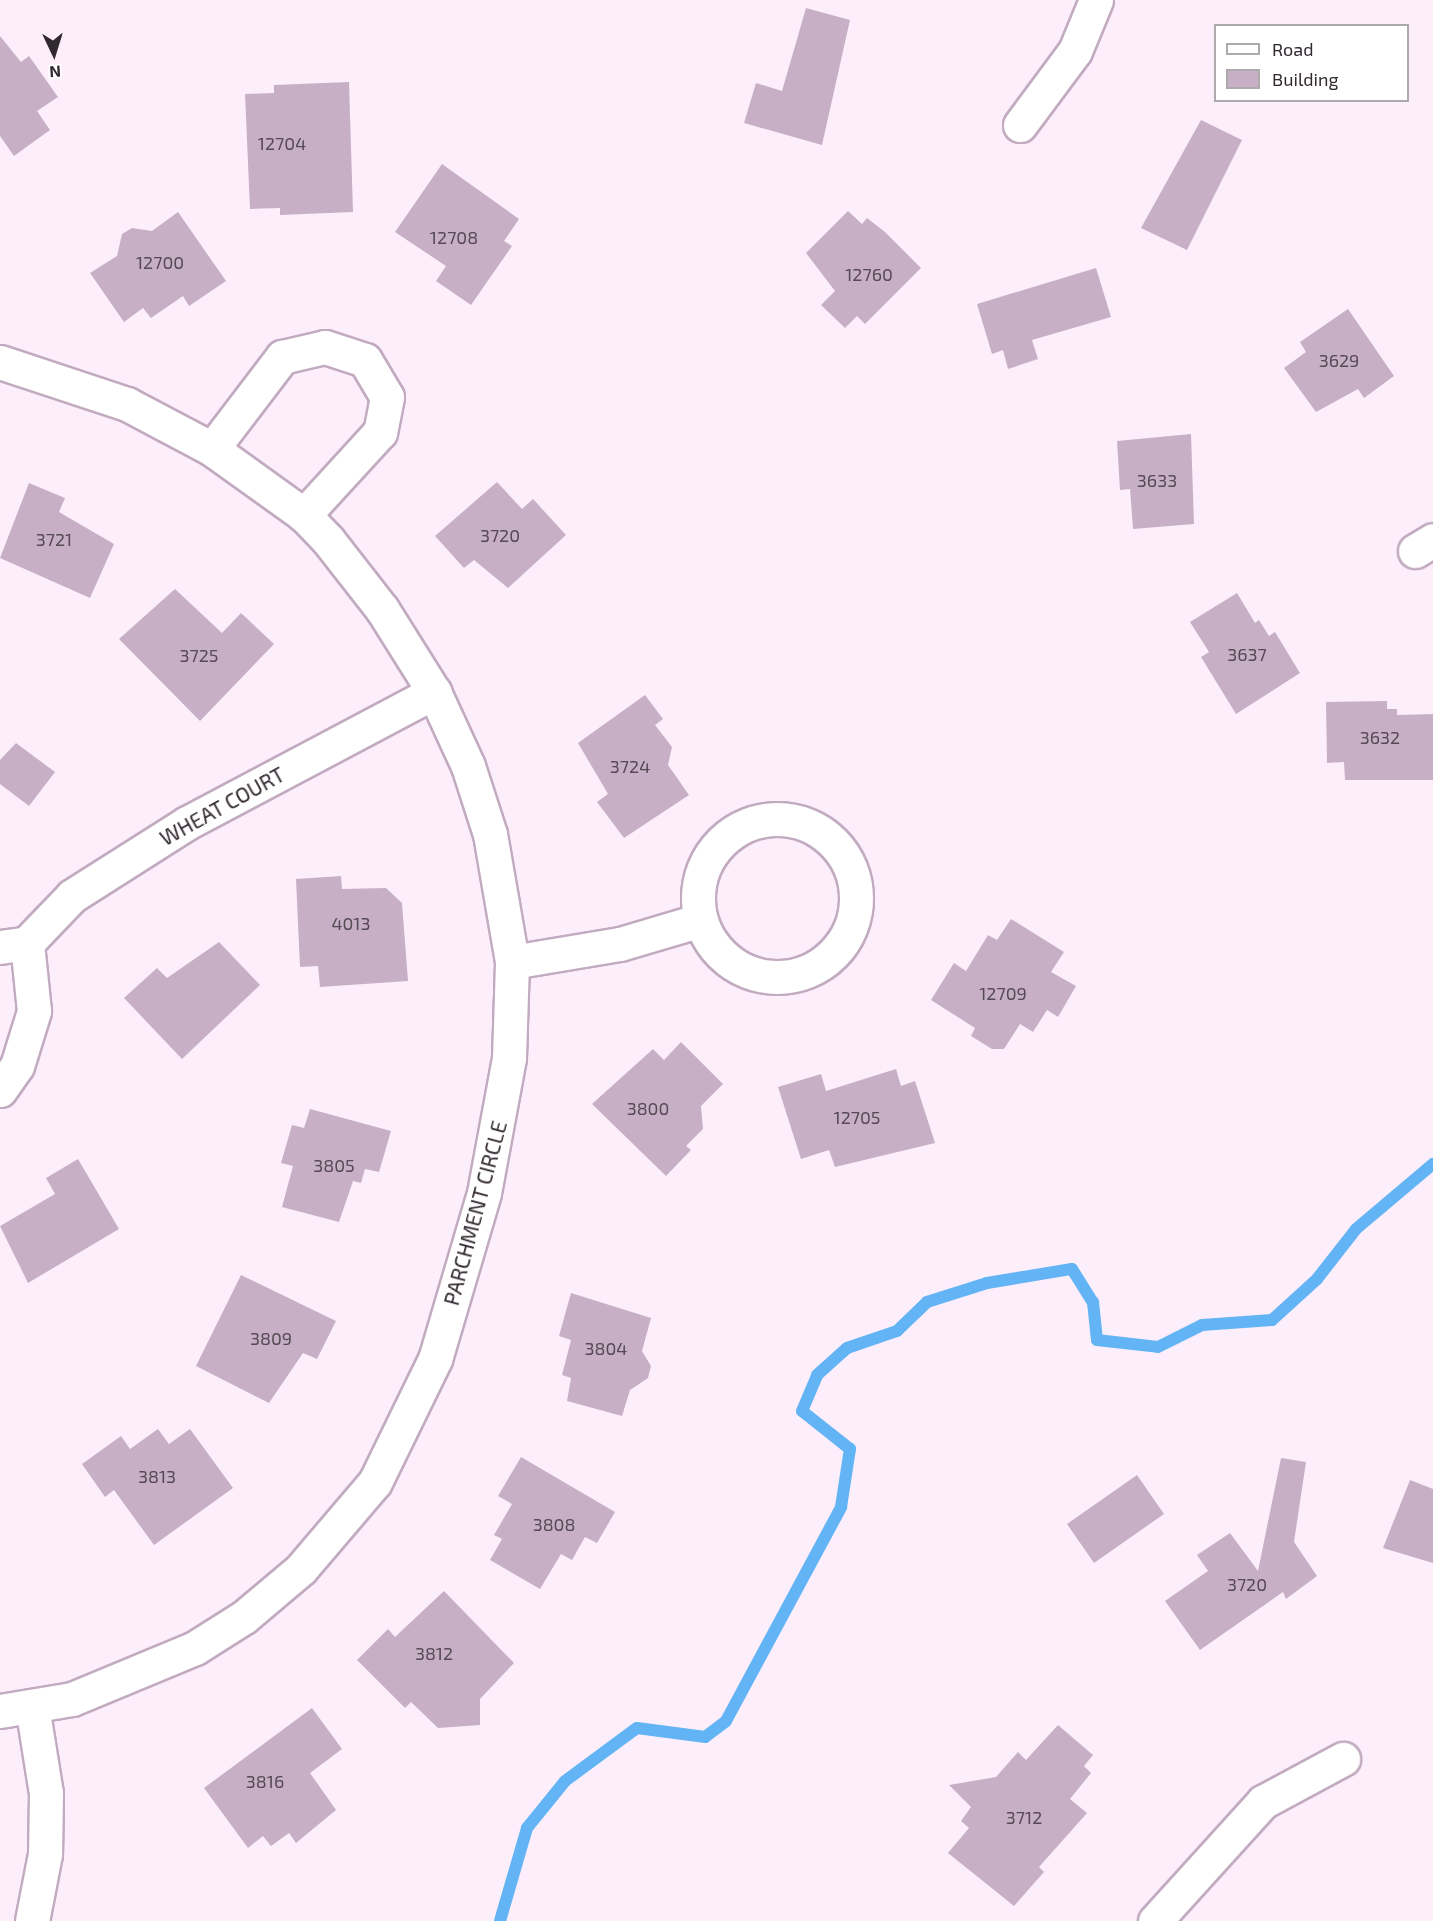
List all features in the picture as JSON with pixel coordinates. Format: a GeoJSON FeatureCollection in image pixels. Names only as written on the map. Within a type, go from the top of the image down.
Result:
{"type":"FeatureCollection","features":[{"type":"Feature","properties":{"kind":"street"},"geometry":{"type":"LineString","coordinates":[[1020,125],[1075,51],[1096,0]]}},
{"type":"Feature","properties":{"kind":"street"},"geometry":{"type":"LineString","coordinates":[[212,449],[282,357],[325,347],[365,360],[387,397],[380,432],[304,515]]}},
{"type":"Feature","properties":{"kind":"street","name":"PARCHMENT CIRCLE"},"geometry":{"type":"LineString","coordinates":[[0,362],[127,404],[212,449],[304,515],[382,609],[434,692],[468,766],[490,834],[512,962],[509,1058],[484,1193],[435,1359],[375,1482],[301,1569],[244,1617],[127,1680],[32,1706],[0,1711]]}},
{"type":"Feature","properties":{"kind":"street","name":"WHEAT COURT"},"geometry":{"type":"LineString","coordinates":[[0,1090],[17,1066],[34,1011],[13,945],[72,896],[115,866],[434,692]]}},
{"type":"Feature","properties":{"kind":"street"},"geometry":{"type":"LineString","coordinates":[[795,821],[814,828],[844,856],[853,875],[854,916],[846,935],[834,952],[799,973],[778,977],[739,967],[709,939],[701,920],[699,879],[707,860],[719,843],[754,822],[795,821]]}},
{"type":"Feature","properties":{"kind":"street"},"geometry":{"type":"LineString","coordinates":[[512,962],[620,944],[701,920]]}},
{"type":"Feature","properties":{"kind":"street"},"geometry":{"type":"LineString","coordinates":[[32,1706],[46,1793],[45,1854],[32,1921]]}},
{"type":"Feature","properties":{"kind":"street"},"geometry":{"type":"LineString","coordinates":[[1155,1921],[1263,1802],[1343,1759]]}},
{"type":"Feature","properties":{"kind":"building"},"geometry":{"type":"Polygon","coordinates":[[[806,8],[850,20],[822,145],[744,123],[756,83],[782,91],[806,8]]]}},
{"type":"Feature","properties":{"kind":"building"},"geometry":{"type":"Polygon","coordinates":[[[0,36],[21,62],[29,56],[58,97],[37,111],[50,130],[14,156],[0,136],[0,36]]]}},
{"type":"Feature","properties":{"kind":"building"},"geometry":{"type":"Polygon","coordinates":[[[349,82],[353,212],[280,215],[280,208],[250,209],[245,94],[274,93],[274,85],[349,82]]]}},
{"type":"Feature","properties":{"kind":"building"},"geometry":{"type":"Polygon","coordinates":[[[1201,120],[1242,140],[1187,250],[1141,228],[1201,120]]]}},
{"type":"Feature","properties":{"kind":"building"},"geometry":{"type":"Polygon","coordinates":[[[442,164],[519,219],[504,241],[512,246],[471,305],[436,281],[446,266],[395,232],[442,164]]]}},
{"type":"Feature","properties":{"kind":"building"},"geometry":{"type":"Polygon","coordinates":[[[848,211],[862,224],[867,218],[885,232],[921,268],[865,324],[857,316],[845,328],[821,305],[835,291],[806,253],[848,211]]]}},
{"type":"Feature","properties":{"kind":"building"},"geometry":{"type":"Polygon","coordinates":[[[178,212],[226,281],[189,306],[183,296],[151,318],[143,308],[124,322],[90,273],[117,256],[122,234],[132,228],[152,231],[178,212]]]}},
{"type":"Feature","properties":{"kind":"building"},"geometry":{"type":"Polygon","coordinates":[[[1096,268],[1111,317],[1032,340],[1038,359],[1008,369],[1003,350],[992,354],[977,304],[1096,268]]]}},
{"type":"Feature","properties":{"kind":"building"},"geometry":{"type":"Polygon","coordinates":[[[1348,309],[1394,376],[1364,398],[1358,389],[1316,412],[1284,368],[1306,352],[1300,342],[1348,309]]]}},
{"type":"Feature","properties":{"kind":"building"},"geometry":{"type":"Polygon","coordinates":[[[1191,434],[1194,524],[1133,529],[1130,489],[1120,490],[1117,441],[1191,434]]]}},
{"type":"Feature","properties":{"kind":"building"},"geometry":{"type":"Polygon","coordinates":[[[497,482],[522,509],[533,499],[566,535],[508,588],[474,560],[464,568],[435,536],[497,482]]]}},
{"type":"Feature","properties":{"kind":"building"},"geometry":{"type":"Polygon","coordinates":[[[29,483],[65,498],[59,512],[114,544],[90,598],[0,558],[29,483]]]}},
{"type":"Feature","properties":{"kind":"building"},"geometry":{"type":"Polygon","coordinates":[[[175,589],[222,633],[241,613],[274,644],[200,721],[119,639],[175,589]]]}},
{"type":"Feature","properties":{"kind":"building"},"geometry":{"type":"Polygon","coordinates":[[[1237,593],[1255,623],[1259,620],[1269,636],[1275,632],[1300,673],[1236,714],[1201,657],[1209,652],[1190,622],[1237,593]]]}},
{"type":"Feature","properties":{"kind":"building"},"geometry":{"type":"Polygon","coordinates":[[[645,695],[663,719],[655,725],[672,747],[668,765],[689,795],[624,838],[597,802],[608,794],[578,743],[645,695]]]}},
{"type":"Feature","properties":{"kind":"building"},"geometry":{"type":"Polygon","coordinates":[[[1387,701],[1387,709],[1397,709],[1397,715],[1433,714],[1433,780],[1345,780],[1344,762],[1327,763],[1326,702],[1387,701]]]}},
{"type":"Feature","properties":{"kind":"building"},"geometry":{"type":"Polygon","coordinates":[[[16,743],[55,772],[29,806],[0,784],[0,760],[16,743]]]}},
{"type":"Feature","properties":{"kind":"building"},"geometry":{"type":"Polygon","coordinates":[[[341,876],[342,889],[386,888],[402,903],[408,981],[320,987],[318,966],[300,967],[296,879],[341,876]]]}},
{"type":"Feature","properties":{"kind":"building"},"geometry":{"type":"Polygon","coordinates":[[[1011,919],[1064,952],[1051,972],[1076,986],[1058,1017],[1047,1010],[1033,1032],[1020,1024],[1004,1049],[992,1049],[971,1036],[975,1028],[931,1000],[954,963],[966,971],[988,935],[997,940],[1011,919]]]}},
{"type":"Feature","properties":{"kind":"building"},"geometry":{"type":"Polygon","coordinates":[[[219,942],[260,985],[182,1059],[124,998],[157,968],[167,978],[219,942]]]}},
{"type":"Feature","properties":{"kind":"building"},"geometry":{"type":"Polygon","coordinates":[[[681,1042],[723,1084],[701,1106],[703,1129],[686,1146],[691,1150],[666,1176],[592,1104],[653,1049],[664,1060],[681,1042]]]}},
{"type":"Feature","properties":{"kind":"building"},"geometry":{"type":"Polygon","coordinates":[[[896,1069],[901,1086],[915,1081],[935,1143],[835,1167],[829,1150],[801,1159],[778,1087],[821,1074],[826,1091],[896,1069]]]}},
{"type":"Feature","properties":{"kind":"building"},"geometry":{"type":"Polygon","coordinates":[[[310,1109],[391,1131],[379,1172],[365,1169],[361,1183],[353,1181],[339,1222],[282,1207],[293,1166],[281,1163],[292,1125],[304,1128],[310,1109]]]}},
{"type":"Feature","properties":{"kind":"building"},"geometry":{"type":"Polygon","coordinates":[[[78,1159],[119,1229],[28,1283],[0,1226],[55,1194],[46,1178],[78,1159]]]}},
{"type":"Feature","properties":{"kind":"building"},"geometry":{"type":"Polygon","coordinates":[[[241,1275],[336,1321],[317,1359],[303,1353],[269,1403],[196,1366],[241,1275]]]}},
{"type":"Feature","properties":{"kind":"building"},"geometry":{"type":"Polygon","coordinates":[[[571,1293],[651,1318],[642,1351],[651,1366],[648,1378],[630,1390],[622,1416],[567,1401],[571,1378],[562,1375],[571,1340],[559,1336],[571,1293]]]}},
{"type":"Feature","properties":{"kind":"building"},"geometry":{"type":"Polygon","coordinates":[[[158,1429],[169,1444],[190,1429],[233,1488],[154,1545],[114,1490],[105,1497],[82,1464],[121,1436],[130,1449],[158,1429]]]}},
{"type":"Feature","properties":{"kind":"building"},"geometry":{"type":"Polygon","coordinates":[[[521,1457],[615,1512],[597,1543],[585,1537],[572,1560],[561,1554],[540,1589],[490,1560],[502,1539],[494,1535],[512,1504],[498,1496],[521,1457]]]}},
{"type":"Feature","properties":{"kind":"building"},"geometry":{"type":"Polygon","coordinates":[[[1281,1458],[1306,1462],[1294,1542],[1317,1576],[1286,1599],[1283,1592],[1200,1650],[1165,1601],[1208,1571],[1197,1555],[1230,1533],[1258,1571],[1281,1458]]]}},
{"type":"Feature","properties":{"kind":"building"},"geometry":{"type":"Polygon","coordinates":[[[1137,1475],[1164,1514],[1094,1563],[1067,1524],[1137,1475]]]}},
{"type":"Feature","properties":{"kind":"building"},"geometry":{"type":"Polygon","coordinates":[[[1410,1480],[1433,1489],[1433,1563],[1383,1548],[1410,1480]]]}},
{"type":"Feature","properties":{"kind":"building"},"geometry":{"type":"Polygon","coordinates":[[[444,1591],[514,1663],[480,1699],[480,1725],[438,1728],[411,1702],[405,1708],[357,1660],[388,1629],[395,1637],[444,1591]]]}},
{"type":"Feature","properties":{"kind":"building"},"geometry":{"type":"Polygon","coordinates":[[[312,1708],[342,1749],[310,1773],[336,1810],[296,1843],[289,1833],[271,1846],[263,1836],[248,1848],[204,1788],[312,1708]]]}},
{"type":"Feature","properties":{"kind":"building"},"geometry":{"type":"Polygon","coordinates":[[[1058,1725],[1093,1755],[1084,1766],[1091,1773],[1070,1799],[1087,1813],[1039,1867],[1044,1872],[1014,1906],[948,1853],[969,1828],[961,1821],[971,1807],[949,1785],[996,1777],[1018,1752],[1026,1760],[1058,1725]]]}},
{"type":"Feature","properties":{"kind":"waterway"},"geometry":{"type":"LineString","coordinates":[[500,1921],[527,1828],[565,1781],[637,1728],[705,1737],[726,1721],[841,1507],[850,1449],[802,1411],[817,1375],[847,1348],[897,1331],[927,1302],[987,1283],[1072,1269],[1093,1302],[1097,1340],[1158,1347],[1202,1325],[1272,1320],[1317,1279],[1356,1229],[1433,1164]]}}]}
